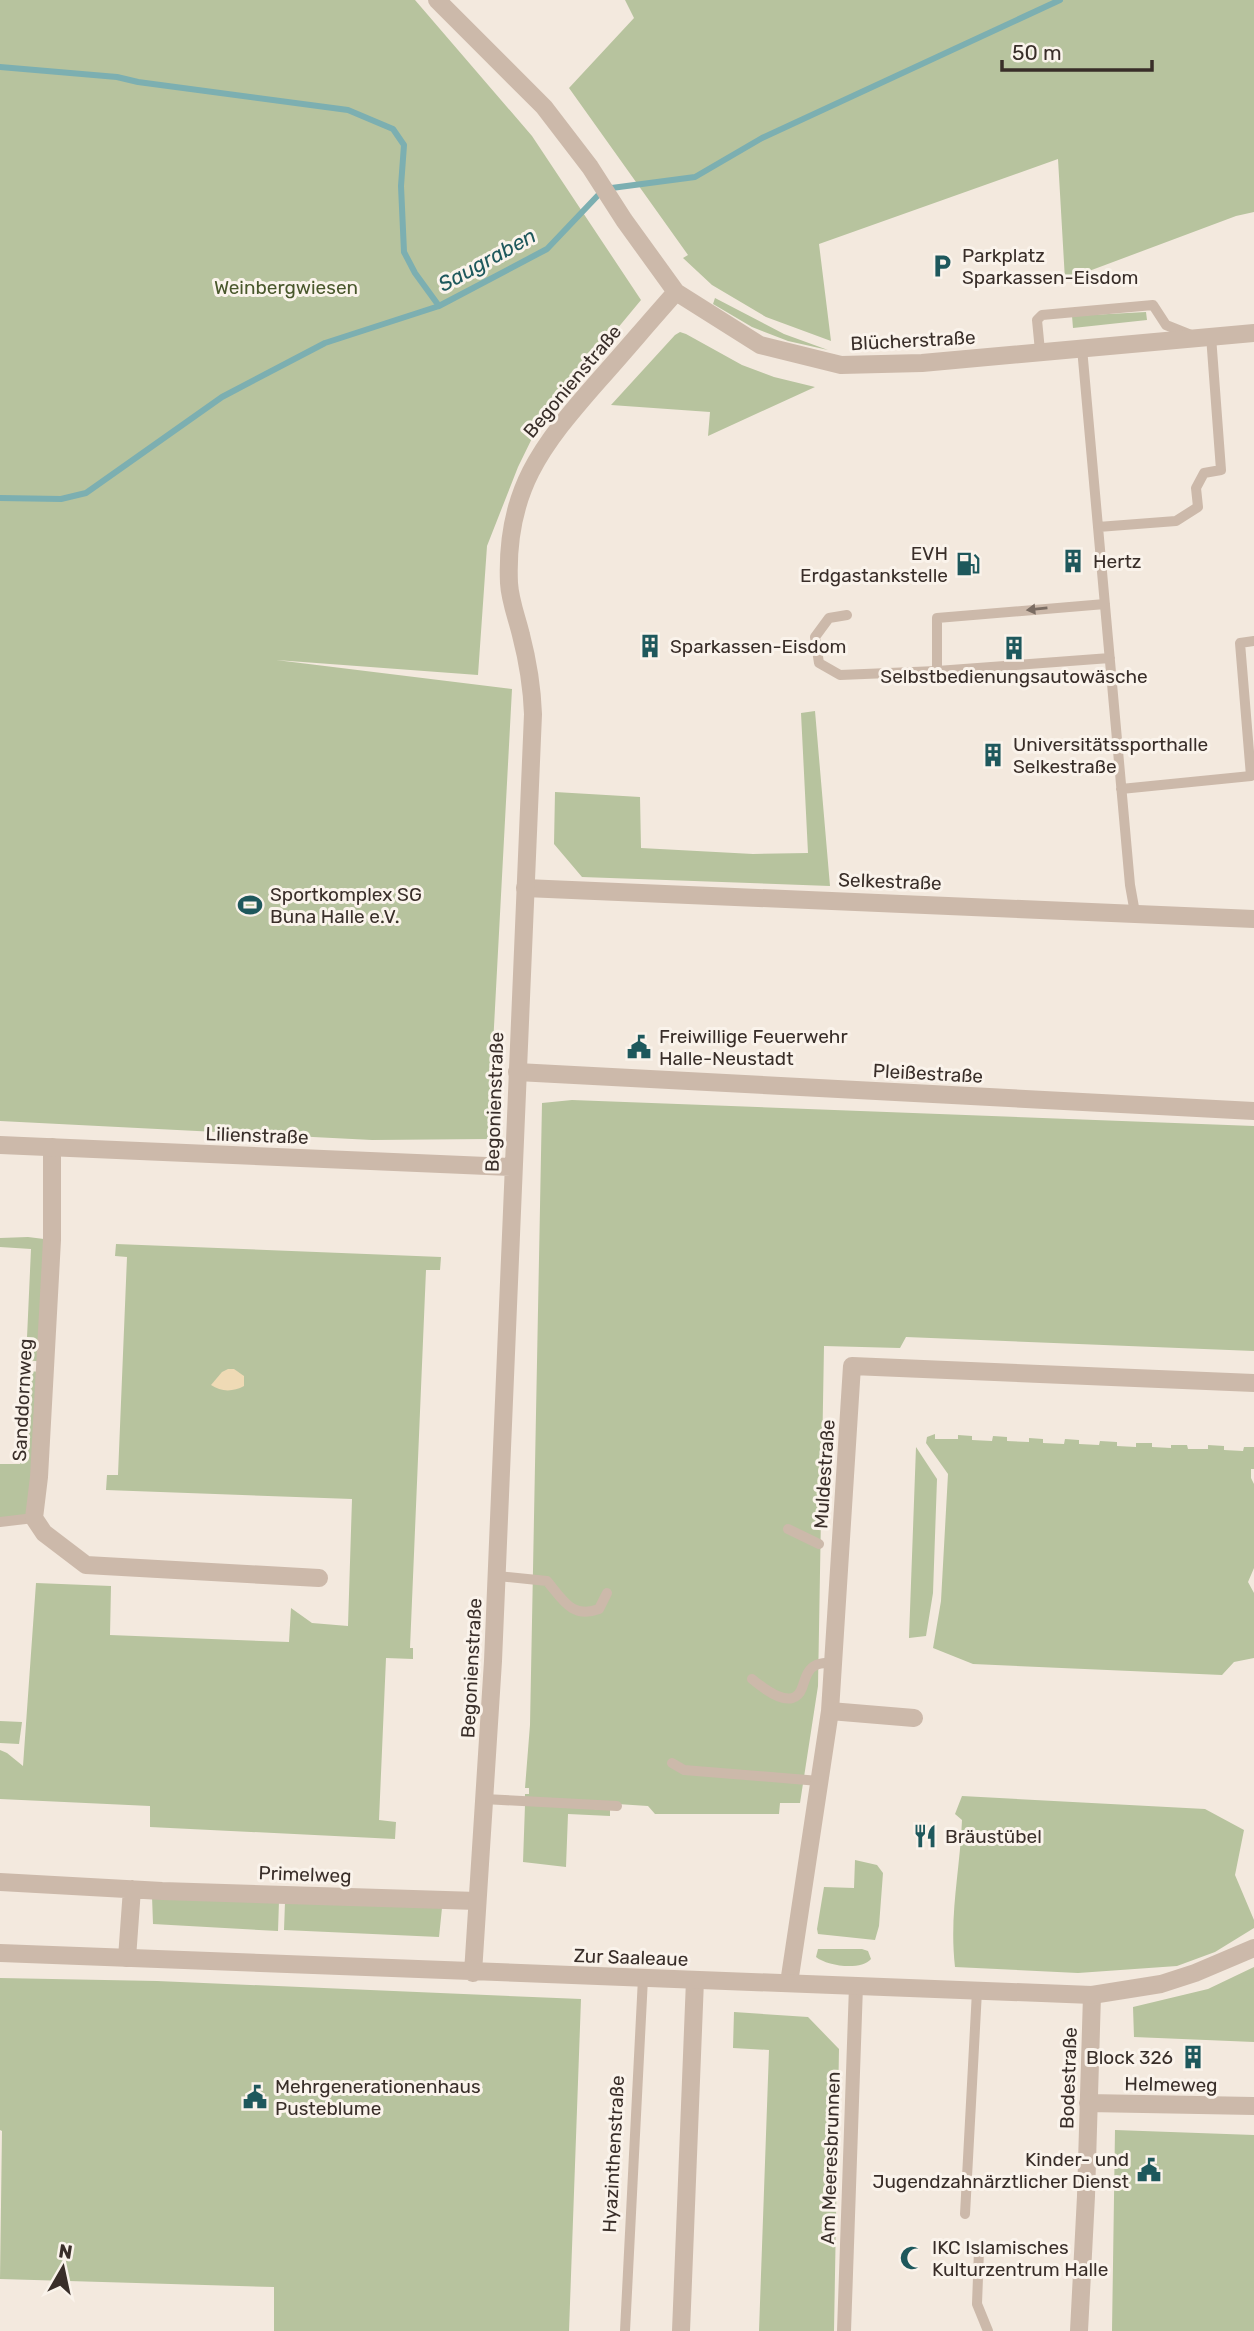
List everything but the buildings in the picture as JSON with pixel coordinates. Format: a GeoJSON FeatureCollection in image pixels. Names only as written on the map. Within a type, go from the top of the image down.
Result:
{"type":"FeatureCollection","features":[{"type":"Feature","properties":{"kind":"street","name":"Blücherstraße"},"geometry":{"type":"LineString","coordinates":[[438,0],[544,107],[590,167],[676,292],[760,345],[841,365],[922,363],[1254,333]]}},
{"type":"Feature","properties":{"kind":"street","name":"Begonienstraße"},"geometry":{"type":"LineString","coordinates":[[473,1973],[497,1576],[533,703],[528,663],[509,587],[508,556],[512,521],[536,458],[554,432],[676,292]]}},
{"type":"Feature","properties":{"kind":"street","name":"Selkestraße"},"geometry":{"type":"LineString","coordinates":[[524,888],[1254,919]]}},
{"type":"Feature","properties":{"kind":"street","name":"Pleißestraße"},"geometry":{"type":"LineString","coordinates":[[517,1072],[1254,1111]]}},
{"type":"Feature","properties":{"kind":"street","name":"Lilienstraße"},"geometry":{"type":"LineString","coordinates":[[0,1145],[512,1167]]}},
{"type":"Feature","properties":{"kind":"street","name":"Sanddornweg"},"geometry":{"type":"LineString","coordinates":[[34,1518],[39,1477],[52,1240],[52,1147]]}},
{"type":"Feature","properties":{"kind":"street","name":"Muldestraße"},"geometry":{"type":"LineString","coordinates":[[789,1983],[830,1712],[852,1366],[1254,1383]]}},
{"type":"Feature","properties":{"kind":"street"},"geometry":{"type":"LineString","coordinates":[[34,1518],[44,1533],[86,1565],[319,1578]]}},
{"type":"Feature","properties":{"kind":"street"},"geometry":{"type":"LineString","coordinates":[[830,1712],[914,1718]]}},
{"type":"Feature","properties":{"kind":"street","name":"Primelweg"},"geometry":{"type":"LineString","coordinates":[[0,1882],[477,1901]]}},
{"type":"Feature","properties":{"kind":"street"},"geometry":{"type":"LineString","coordinates":[[127,1958],[132,1889]]}},
{"type":"Feature","properties":{"kind":"street","name":"Zur Saaleaue"},"geometry":{"type":"LineString","coordinates":[[0,1953],[1092,1995],[1161,1984],[1254,1948]]}},
{"type":"Feature","properties":{"kind":"street"},"geometry":{"type":"LineString","coordinates":[[681,2331],[695,1980]]}},
{"type":"Feature","properties":{"kind":"street","name":"Am Meeresbrunnen"},"geometry":{"type":"LineString","coordinates":[[844,2331],[856,1986]]}},
{"type":"Feature","properties":{"kind":"street","name":"Bodestraße"},"geometry":{"type":"LineString","coordinates":[[1079,2331],[1092,1995]]}},
{"type":"Feature","properties":{"kind":"street","name":"Helmeweg"},"geometry":{"type":"LineString","coordinates":[[1088,2103],[1254,2106]]}},
{"type":"Feature","properties":{"kind":"lane"},"geometry":{"type":"LineString","coordinates":[[1040,351],[1037,320],[1042,315],[1153,304],[1166,325],[1205,337],[1221,470],[1204,473],[1196,488],[1198,507],[1176,520],[1098,527]]}},
{"type":"Feature","properties":{"kind":"lane"},"geometry":{"type":"LineString","coordinates":[[1082,348],[1129,885],[1135,913]]}},
{"type":"Feature","properties":{"kind":"lane"},"geometry":{"type":"LineString","coordinates":[[937,671],[937,618],[1105,604]]}},
{"type":"Feature","properties":{"kind":"lane"},"geometry":{"type":"LineString","coordinates":[[847,615],[829,618],[815,637],[820,663],[840,675],[937,671],[1110,658]]}},
{"type":"Feature","properties":{"kind":"lane"},"geometry":{"type":"LineString","coordinates":[[1121,789],[1253,776],[1240,643],[1254,641]]}},
{"type":"Feature","properties":{"kind":"lane"},"geometry":{"type":"LineString","coordinates":[[0,1522],[34,1518]]}},
{"type":"Feature","properties":{"kind":"lane"},"geometry":{"type":"LineString","coordinates":[[788,1529],[819,1544]]}},
{"type":"Feature","properties":{"kind":"lane"},"geometry":{"type":"LineString","coordinates":[[497,1576],[547,1581],[566,1604],[577,1612],[589,1613],[599,1609],[607,1593]]}},
{"type":"Feature","properties":{"kind":"lane"},"geometry":{"type":"LineString","coordinates":[[752,1679],[767,1691],[787,1700],[801,1692],[806,1676],[815,1665],[832,1662]]}},
{"type":"Feature","properties":{"kind":"lane"},"geometry":{"type":"LineString","coordinates":[[671,1763],[684,1770],[819,1781]]}},
{"type":"Feature","properties":{"kind":"lane"},"geometry":{"type":"LineString","coordinates":[[484,1799],[617,1806]]}},
{"type":"Feature","properties":{"kind":"lane","name":"Hyazinthenstraße"},"geometry":{"type":"LineString","coordinates":[[625,2331],[643,1978]]}},
{"type":"Feature","properties":{"kind":"lane"},"geometry":{"type":"LineString","coordinates":[[965,2214],[977,1991]]}},
{"type":"Feature","properties":{"kind":"lane"},"geometry":{"type":"LineString","coordinates":[[979,2250],[976,2304],[988,2331]]}},
{"type":"Feature","properties":{"kind":"green space","name":"Weinbergwiesen"},"geometry":{"type":"Polygon","coordinates":[[[0,0],[415,0],[532,136],[641,300],[540,422],[518,467],[487,546],[478,675],[276,660],[512,689],[488,1139],[372,1140],[0,1121],[0,0]]]}},
{"type":"Feature","properties":{"kind":"green space"},"geometry":{"type":"Polygon","coordinates":[[[625,0],[1254,0],[1254,212],[1236,216],[1065,280],[1058,159],[819,244],[831,341],[766,317],[712,285],[683,258],[688,255],[569,88],[634,18],[625,0]]]}},
{"type":"Feature","properties":{"kind":"green space"},"geometry":{"type":"Polygon","coordinates":[[[715,298],[784,334],[828,350],[788,341],[752,327],[713,304],[715,298]]]}},
{"type":"Feature","properties":{"kind":"green space"},"geometry":{"type":"Polygon","coordinates":[[[1146,312],[1147,320],[1073,328],[1072,316],[1146,312]]]}},
{"type":"Feature","properties":{"kind":"green space"},"geometry":{"type":"Polygon","coordinates":[[[680,332],[742,365],[774,377],[815,387],[708,436],[710,412],[611,405],[680,332]]]}},
{"type":"Feature","properties":{"kind":"green space"},"geometry":{"type":"Polygon","coordinates":[[[815,711],[830,886],[582,877],[554,844],[555,792],[640,797],[641,848],[753,854],[808,853],[801,713],[815,711]]]}},
{"type":"Feature","properties":{"kind":"green space"},"geometry":{"type":"Polygon","coordinates":[[[572,1100],[1254,1126],[1254,1351],[906,1337],[900,1348],[824,1346],[818,1686],[800,1803],[780,1803],[779,1814],[655,1814],[648,1806],[525,1798],[525,1794],[529,1794],[529,1788],[525,1788],[530,1725],[542,1103],[572,1100]]]}},
{"type":"Feature","properties":{"kind":"green space"},"geometry":{"type":"Polygon","coordinates":[[[0,1238],[52,1240],[44,1362],[26,1360],[31,1249],[0,1247],[0,1238]]]}},
{"type":"Feature","properties":{"kind":"green space"},"geometry":{"type":"Polygon","coordinates":[[[116,1244],[441,1257],[440,1270],[426,1270],[410,1648],[413,1648],[413,1659],[386,1658],[379,1820],[396,1822],[395,1839],[150,1827],[150,1806],[0,1799],[0,1750],[23,1766],[36,1583],[111,1586],[110,1635],[289,1642],[291,1608],[312,1623],[348,1626],[352,1499],[106,1490],[107,1475],[118,1475],[127,1257],[115,1256],[116,1244]]]}},
{"type":"Feature","properties":{"kind":"green space"},"geometry":{"type":"Polygon","coordinates":[[[26,1371],[44,1372],[34,1518],[0,1522],[0,1464],[20,1464],[26,1371]]]}},
{"type":"Feature","properties":{"kind":"green space"},"geometry":{"type":"Polygon","coordinates":[[[935,1434],[935,1439],[958,1439],[958,1435],[972,1436],[972,1440],[992,1441],[993,1436],[1007,1437],[1007,1441],[1029,1442],[1029,1438],[1043,1439],[1043,1443],[1064,1444],[1065,1439],[1079,1440],[1079,1444],[1099,1445],[1100,1441],[1117,1442],[1117,1446],[1136,1447],[1136,1443],[1152,1443],[1152,1447],[1187,1445],[1188,1449],[1208,1449],[1208,1445],[1224,1446],[1224,1450],[1243,1451],[1244,1447],[1254,1447],[1254,1469],[1251,1469],[1251,1478],[1254,1484],[1254,1568],[1248,1582],[1254,1593],[1254,1658],[1234,1662],[1222,1675],[973,1664],[933,1648],[941,1601],[948,1474],[926,1443],[927,1437],[935,1434]]]}},
{"type":"Feature","properties":{"kind":"green space"},"geometry":{"type":"Polygon","coordinates":[[[916,1447],[937,1479],[933,1593],[926,1636],[909,1638],[916,1447]]]}},
{"type":"Feature","properties":{"kind":"green space"},"geometry":{"type":"Polygon","coordinates":[[[0,1721],[22,1722],[19,1744],[0,1743],[0,1721]]]}},
{"type":"Feature","properties":{"kind":"green space"},"geometry":{"type":"Polygon","coordinates":[[[962,1796],[1205,1809],[1244,1830],[1235,1875],[1254,1920],[1254,1928],[1215,1952],[1177,1966],[1078,1973],[955,1967],[954,1911],[962,1820],[955,1814],[962,1796]]]}},
{"type":"Feature","properties":{"kind":"green space"},"geometry":{"type":"Polygon","coordinates":[[[525,1805],[610,1810],[610,1816],[568,1814],[566,1867],[523,1862],[525,1805]]]}},
{"type":"Feature","properties":{"kind":"green space"},"geometry":{"type":"Polygon","coordinates":[[[855,1860],[877,1865],[883,1873],[879,1926],[875,1940],[818,1934],[824,1887],[854,1888],[855,1860]]]}},
{"type":"Feature","properties":{"kind":"green space"},"geometry":{"type":"Polygon","coordinates":[[[152,1896],[279,1901],[278,1931],[153,1924],[152,1896]]]}},
{"type":"Feature","properties":{"kind":"green space"},"geometry":{"type":"Polygon","coordinates":[[[285,1902],[442,1908],[439,1937],[284,1930],[285,1902]]]}},
{"type":"Feature","properties":{"kind":"green space"},"geometry":{"type":"Polygon","coordinates":[[[818,1949],[862,1949],[868,1951],[871,1959],[860,1965],[836,1965],[816,1957],[818,1949]]]}},
{"type":"Feature","properties":{"kind":"green space"},"geometry":{"type":"Polygon","coordinates":[[[1254,1967],[1254,2042],[1134,2037],[1133,2007],[1208,1989],[1254,1967]]]}},
{"type":"Feature","properties":{"kind":"green space"},"geometry":{"type":"Polygon","coordinates":[[[0,1978],[157,1981],[581,1999],[569,2331],[274,2331],[274,2287],[0,2279],[0,1978]]]}},
{"type":"Feature","properties":{"kind":"green space"},"geometry":{"type":"Polygon","coordinates":[[[734,2012],[808,2017],[839,2049],[834,2331],[759,2331],[769,2050],[733,2048],[734,2012]]]}},
{"type":"Feature","properties":{"kind":"green space"},"geometry":{"type":"Polygon","coordinates":[[[1115,2130],[1254,2135],[1254,2331],[1112,2331],[1115,2130]]]}},
{"type":"Feature","properties":{"kind":"sand"},"geometry":{"type":"Polygon","coordinates":[[[234,1369],[244,1376],[244,1386],[227,1390],[211,1385],[222,1372],[234,1369]]]}},
{"type":"Feature","properties":{"kind":"waterway","name":"Saugraben"},"geometry":{"type":"LineString","coordinates":[[0,498],[61,499],[86,493],[222,397],[325,343],[439,306],[547,249],[604,189],[695,177],[762,138],[1060,0]]}},
{"type":"Feature","properties":{"kind":"waterway"},"geometry":{"type":"LineString","coordinates":[[0,67],[117,77],[348,110],[393,129],[404,145],[401,186],[404,252],[415,273],[439,306]]}},
{"type":"Feature","properties":{"kind":"place","name":"Parkplatz Sparkassen-Eisdom"},"geometry":{"type":"Point","coordinates":[942,266]}},
{"type":"Feature","properties":{"kind":"place","name":"Hertz"},"geometry":{"type":"Point","coordinates":[1073,561]}},
{"type":"Feature","properties":{"kind":"place","name":"EVH Erdgastankstelle"},"geometry":{"type":"Point","coordinates":[968,564]}},
{"type":"Feature","properties":{"kind":"place","name":"Sparkassen-Eisdom"},"geometry":{"type":"Point","coordinates":[650,646]}},
{"type":"Feature","properties":{"kind":"place","name":"Selbstbedienungsautowäsche"},"geometry":{"type":"Point","coordinates":[1014,648]}},
{"type":"Feature","properties":{"kind":"place","name":"Universitätssporthalle Selkestraße"},"geometry":{"type":"Point","coordinates":[993,755]}},
{"type":"Feature","properties":{"kind":"place","name":"Sportkomplex SG Buna Halle e.V."},"geometry":{"type":"Point","coordinates":[250,905]}},
{"type":"Feature","properties":{"kind":"place","name":"Freiwillige Feuerwehr Halle-Neustadt"},"geometry":{"type":"Point","coordinates":[639,1047]}},
{"type":"Feature","properties":{"kind":"place","name":"Bräustübel"},"geometry":{"type":"Point","coordinates":[925,1836]}},
{"type":"Feature","properties":{"kind":"place","name":"Block 326"},"geometry":{"type":"Point","coordinates":[1193,2057]}},
{"type":"Feature","properties":{"kind":"place","name":"Mehrgenerationenhaus Pusteblume"},"geometry":{"type":"Point","coordinates":[255,2097]}},
{"type":"Feature","properties":{"kind":"place","name":"Kinder- und Jugendzahnärztlicher Dienst"},"geometry":{"type":"Point","coordinates":[1149,2170]}},
{"type":"Feature","properties":{"kind":"place","name":"IKC Islamisches Kulturzentrum Halle"},"geometry":{"type":"Point","coordinates":[912,2258]}}]}
